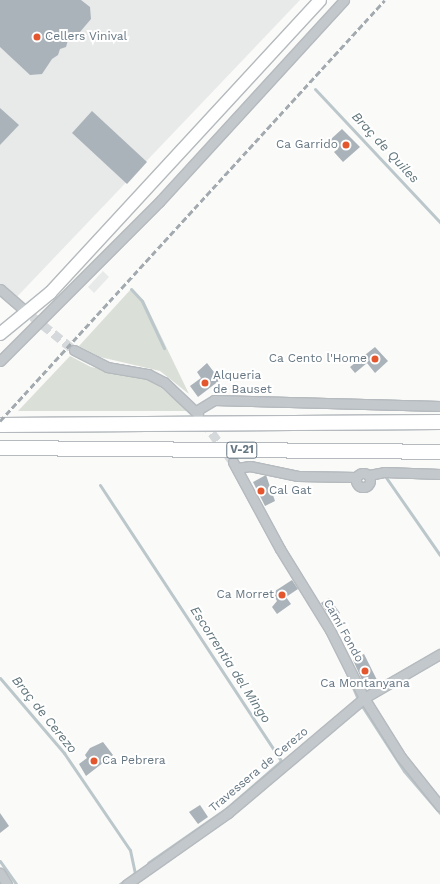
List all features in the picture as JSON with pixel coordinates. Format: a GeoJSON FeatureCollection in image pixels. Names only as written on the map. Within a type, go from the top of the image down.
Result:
{"type":"FeatureCollection","features":[{"type":"Feature","properties":{"kind":"highway","name":"V-21"},"geometry":{"type":"LineString","coordinates":[[0,425],[440,422]]}},
{"type":"Feature","properties":{"kind":"highway","name":"V-21"},"geometry":{"type":"LineString","coordinates":[[0,448],[440,452]]}},
{"type":"Feature","properties":{"kind":"main road"},"geometry":{"type":"LineString","coordinates":[[0,334],[61,281],[320,0]]}},
{"type":"Feature","properties":{"kind":"street"},"geometry":{"type":"LineString","coordinates":[[0,361],[158,202],[344,0]]}},
{"type":"Feature","properties":{"kind":"street"},"geometry":{"type":"LineString","coordinates":[[0,289],[21,307]]}},
{"type":"Feature","properties":{"kind":"street"},"geometry":{"type":"LineString","coordinates":[[74,350],[107,367],[148,374],[164,382],[197,413],[214,400],[440,406]]}},
{"type":"Feature","properties":{"kind":"street","name":"Camí Fondo"},"geometry":{"type":"LineString","coordinates":[[440,474],[384,472],[369,475],[361,472],[356,477],[298,476],[250,466],[235,465],[280,549],[330,630],[364,698],[401,757],[440,806]]}},
{"type":"Feature","properties":{"kind":"street","name":"Travessera de Cerezo"},"geometry":{"type":"LineString","coordinates":[[127,884],[228,813],[364,698],[440,654]]}},
{"type":"Feature","properties":{"kind":"street"},"geometry":{"type":"LineString","coordinates":[[0,874],[7,884]]}},
{"type":"Feature","properties":{"kind":"shaded area"},"geometry":{"type":"Polygon","coordinates":[[[0,0],[300,0],[12,302],[0,293],[0,0]]]}},
{"type":"Feature","properties":{"kind":"shaded area"},"geometry":{"type":"Polygon","coordinates":[[[103,271],[109,277],[94,293],[88,287],[103,271]]]}},
{"type":"Feature","properties":{"kind":"shaded area"},"geometry":{"type":"Polygon","coordinates":[[[132,288],[144,301],[189,394],[160,371],[100,357],[79,346],[132,288]]]}},
{"type":"Feature","properties":{"kind":"shaded area"},"geometry":{"type":"Polygon","coordinates":[[[70,356],[91,367],[152,380],[188,411],[18,411],[70,356]]]}},
{"type":"Feature","properties":{"kind":"building","name":"Cellers Vinival"},"geometry":{"type":"Polygon","coordinates":[[[0,0],[81,0],[90,7],[91,19],[74,39],[68,40],[66,47],[60,49],[58,55],[52,59],[42,74],[30,75],[0,47],[0,0]]]}},
{"type":"Feature","properties":{"kind":"building"},"geometry":{"type":"Polygon","coordinates":[[[0,108],[19,125],[0,145],[0,108]]]}},
{"type":"Feature","properties":{"kind":"building"},"geometry":{"type":"Polygon","coordinates":[[[92,111],[147,162],[127,184],[72,133],[92,111]]]}},
{"type":"Feature","properties":{"kind":"building","name":"Ca Garrido"},"geometry":{"type":"Polygon","coordinates":[[[342,129],[360,147],[343,162],[334,152],[338,149],[330,140],[342,129]]]}},
{"type":"Feature","properties":{"kind":"building","name":"Ca Cento l'Home"},"geometry":{"type":"Polygon","coordinates":[[[375,347],[388,361],[375,373],[367,363],[355,373],[350,367],[375,347]]]}},
{"type":"Feature","properties":{"kind":"building","name":"Alqueria de Bauset"},"geometry":{"type":"Polygon","coordinates":[[[207,363],[220,380],[198,397],[190,386],[201,378],[197,372],[207,363]]]}},
{"type":"Feature","properties":{"kind":"building","name":"Cal Gat"},"geometry":{"type":"Polygon","coordinates":[[[266,475],[275,501],[265,506],[253,482],[266,475]]]}},
{"type":"Feature","properties":{"kind":"building","name":"Ca Morret"},"geometry":{"type":"Polygon","coordinates":[[[292,580],[298,589],[286,597],[291,604],[277,614],[272,607],[277,601],[272,593],[292,580]]]}},
{"type":"Feature","properties":{"kind":"building"},"geometry":{"type":"Polygon","coordinates":[[[329,598],[340,613],[331,619],[321,603],[329,598]]]}},
{"type":"Feature","properties":{"kind":"building","name":"Ca Montanyana"},"geometry":{"type":"Polygon","coordinates":[[[364,654],[378,682],[366,689],[353,660],[364,654]]]}},
{"type":"Feature","properties":{"kind":"building","name":"Ca Pebrera"},"geometry":{"type":"Polygon","coordinates":[[[103,742],[113,755],[86,776],[79,764],[87,758],[85,755],[90,748],[103,742]]]}},
{"type":"Feature","properties":{"kind":"building"},"geometry":{"type":"Polygon","coordinates":[[[200,805],[208,817],[198,824],[189,812],[200,805]]]}},
{"type":"Feature","properties":{"kind":"building"},"geometry":{"type":"Polygon","coordinates":[[[0,813],[9,826],[0,833],[0,813]]]}},
{"type":"Feature","properties":{"kind":"waterway","name":"Braç de Quiles"},"geometry":{"type":"LineString","coordinates":[[315,89],[440,222]]}},
{"type":"Feature","properties":{"kind":"waterway"},"geometry":{"type":"LineString","coordinates":[[131,289],[142,301],[164,348]]}},
{"type":"Feature","properties":{"kind":"waterway"},"geometry":{"type":"LineString","coordinates":[[385,476],[440,555]]}},
{"type":"Feature","properties":{"kind":"waterway","name":"Escorrentia del Mingo"},"geometry":{"type":"LineString","coordinates":[[100,485],[281,761],[227,808],[148,863]]}},
{"type":"Feature","properties":{"kind":"waterway"},"geometry":{"type":"LineString","coordinates":[[346,671],[357,697]]}},
{"type":"Feature","properties":{"kind":"waterway","name":"Braç de Cerezo"},"geometry":{"type":"LineString","coordinates":[[0,678],[64,753],[130,850],[135,873],[120,884]]}},
{"type":"Feature","properties":{"kind":"waterway"},"geometry":{"type":"LineString","coordinates":[[362,706],[404,771],[440,813]]}},
{"type":"Feature","properties":{"kind":"waterway"},"geometry":{"type":"LineString","coordinates":[[0,861],[16,884]]}},
{"type":"Feature","properties":{"kind":"tunnel"},"geometry":{"type":"LineString","coordinates":[[22,308],[74,350]]}},
{"type":"Feature","properties":{"kind":"tunnel"},"geometry":{"type":"LineString","coordinates":[[204,422],[233,462]]}},
{"type":"Feature","properties":{"kind":"railway"},"geometry":{"type":"LineString","coordinates":[[0,421],[385,0]]}},
{"type":"Feature","properties":{"kind":"place","name":"Cellers Vinival"},"geometry":{"type":"Point","coordinates":[37,37]}},
{"type":"Feature","properties":{"kind":"place","name":"Ca Garrido"},"geometry":{"type":"Point","coordinates":[346,145]}},
{"type":"Feature","properties":{"kind":"place","name":"Ca Cento l'Home"},"geometry":{"type":"Point","coordinates":[375,359]}},
{"type":"Feature","properties":{"kind":"place","name":"Alqueria de Bauset"},"geometry":{"type":"Point","coordinates":[205,383]}},
{"type":"Feature","properties":{"kind":"place","name":"Cal Gat"},"geometry":{"type":"Point","coordinates":[261,491]}},
{"type":"Feature","properties":{"kind":"place","name":"Ca Morret"},"geometry":{"type":"Point","coordinates":[282,595]}},
{"type":"Feature","properties":{"kind":"place","name":"Ca Montanyana"},"geometry":{"type":"Point","coordinates":[365,671]}},
{"type":"Feature","properties":{"kind":"place","name":"Ca Pebrera"},"geometry":{"type":"Point","coordinates":[94,761]}}]}
